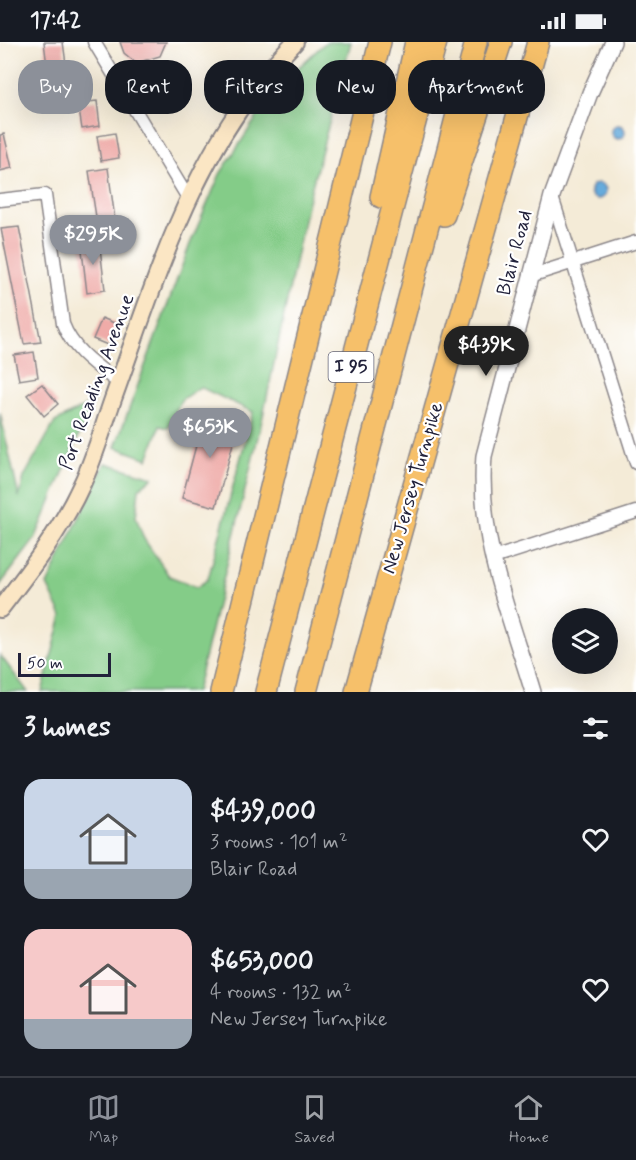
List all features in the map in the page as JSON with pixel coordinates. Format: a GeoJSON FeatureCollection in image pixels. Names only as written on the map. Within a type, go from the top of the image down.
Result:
{"type":"FeatureCollection","features":[{"type":"Feature","properties":{"kind":"highway","name":"I 95"},"geometry":{"type":"LineString","coordinates":[[221,692],[380,42]]}},
{"type":"Feature","properties":{"kind":"highway"},"geometry":{"type":"LineString","coordinates":[[317,498],[416,42]]}},
{"type":"Feature","properties":{"kind":"highway","name":"I 95"},"geometry":{"type":"LineString","coordinates":[[266,692],[436,42]]}},
{"type":"Feature","properties":{"kind":"highway","name":"I 95"},"geometry":{"type":"LineString","coordinates":[[306,692],[476,42]]}},
{"type":"Feature","properties":{"kind":"highway"},"geometry":{"type":"LineString","coordinates":[[400,334],[452,193],[501,42]]}},
{"type":"Feature","properties":{"kind":"highway","name":"New Jersey Turnpike"},"geometry":{"type":"LineString","coordinates":[[356,692],[538,42]]}},
{"type":"Feature","properties":{"kind":"main road","name":"Port Reading Avenue"},"geometry":{"type":"LineString","coordinates":[[0,609],[48,548],[83,483],[178,219],[188,198],[230,121],[255,86],[295,42]]}},
{"type":"Feature","properties":{"kind":"street"},"geometry":{"type":"LineString","coordinates":[[94,42],[188,198]]}},
{"type":"Feature","properties":{"kind":"street","name":"Blair Road"},"geometry":{"type":"LineString","coordinates":[[533,692],[493,558],[482,498],[484,456],[552,196],[590,93],[613,42]]}},
{"type":"Feature","properties":{"kind":"street"},"geometry":{"type":"LineString","coordinates":[[0,200],[45,195],[63,324],[68,338],[77,349],[119,383]]}},
{"type":"Feature","properties":{"kind":"street"},"geometry":{"type":"LineString","coordinates":[[552,196],[636,463]]}},
{"type":"Feature","properties":{"kind":"street"},"geometry":{"type":"LineString","coordinates":[[530,276],[636,242]]}},
{"type":"Feature","properties":{"kind":"street"},"geometry":{"type":"LineString","coordinates":[[493,558],[636,512]]}},
{"type":"Feature","properties":{"kind":"green space"},"geometry":{"type":"Polygon","coordinates":[[[326,42],[351,42],[346,60],[316,60],[316,114],[332,114],[307,205],[263,416],[196,692],[42,692],[62,616],[47,585],[105,463],[153,477],[139,489],[136,517],[144,539],[169,576],[197,587],[208,579],[253,412],[200,387],[181,400],[168,428],[160,426],[148,459],[115,447],[190,244],[220,174],[259,114],[304,114],[304,62],[326,42]]]}},
{"type":"Feature","properties":{"kind":"green space"},"geometry":{"type":"Polygon","coordinates":[[[93,402],[35,539],[0,585],[0,413],[19,497],[24,477],[55,422],[93,402]]]}},
{"type":"Feature","properties":{"kind":"green space"},"geometry":{"type":"Polygon","coordinates":[[[0,655],[28,692],[0,692],[0,655]]]}},
{"type":"Feature","properties":{"kind":"water"},"geometry":{"type":"Polygon","coordinates":[[[618,125],[623,127],[625,132],[623,137],[618,139],[613,137],[611,132],[613,127],[618,125]]]}},
{"type":"Feature","properties":{"kind":"water"},"geometry":{"type":"Polygon","coordinates":[[[598,183],[606,191],[598,199],[590,191],[598,183]]]}},
{"type":"Feature","properties":{"kind":"building"},"geometry":{"type":"Polygon","coordinates":[[[44,42],[63,42],[65,60],[46,60],[44,42]]]}},
{"type":"Feature","properties":{"kind":"building"},"geometry":{"type":"Polygon","coordinates":[[[120,42],[166,42],[160,56],[146,60],[132,60],[124,53],[120,42]]]}},
{"type":"Feature","properties":{"kind":"building"},"geometry":{"type":"Polygon","coordinates":[[[93,101],[97,101],[100,126],[82,129],[80,114],[93,114],[93,101]]]}},
{"type":"Feature","properties":{"kind":"building"},"geometry":{"type":"Polygon","coordinates":[[[115,133],[119,158],[101,161],[97,136],[115,133]]]}},
{"type":"Feature","properties":{"kind":"building"},"geometry":{"type":"Polygon","coordinates":[[[4,134],[12,168],[0,171],[0,135],[4,134]]]}},
{"type":"Feature","properties":{"kind":"building"},"geometry":{"type":"Polygon","coordinates":[[[108,168],[116,227],[98,230],[89,171],[108,168]]]}},
{"type":"Feature","properties":{"kind":"building"},"geometry":{"type":"Polygon","coordinates":[[[19,227],[41,342],[24,344],[1,229],[19,227]]]}},
{"type":"Feature","properties":{"kind":"building"},"geometry":{"type":"Polygon","coordinates":[[[99,239],[105,290],[87,293],[81,242],[99,239]]]}},
{"type":"Feature","properties":{"kind":"building"},"geometry":{"type":"Polygon","coordinates":[[[102,318],[119,325],[110,346],[93,339],[102,318]]]}},
{"type":"Feature","properties":{"kind":"building"},"geometry":{"type":"Polygon","coordinates":[[[34,352],[38,377],[19,380],[14,355],[34,352]]]}},
{"type":"Feature","properties":{"kind":"building"},"geometry":{"type":"Polygon","coordinates":[[[42,384],[58,404],[44,416],[27,395],[42,384]]]}},
{"type":"Feature","properties":{"kind":"building"},"geometry":{"type":"Polygon","coordinates":[[[205,412],[239,421],[216,507],[182,498],[205,412]]]}}]}
